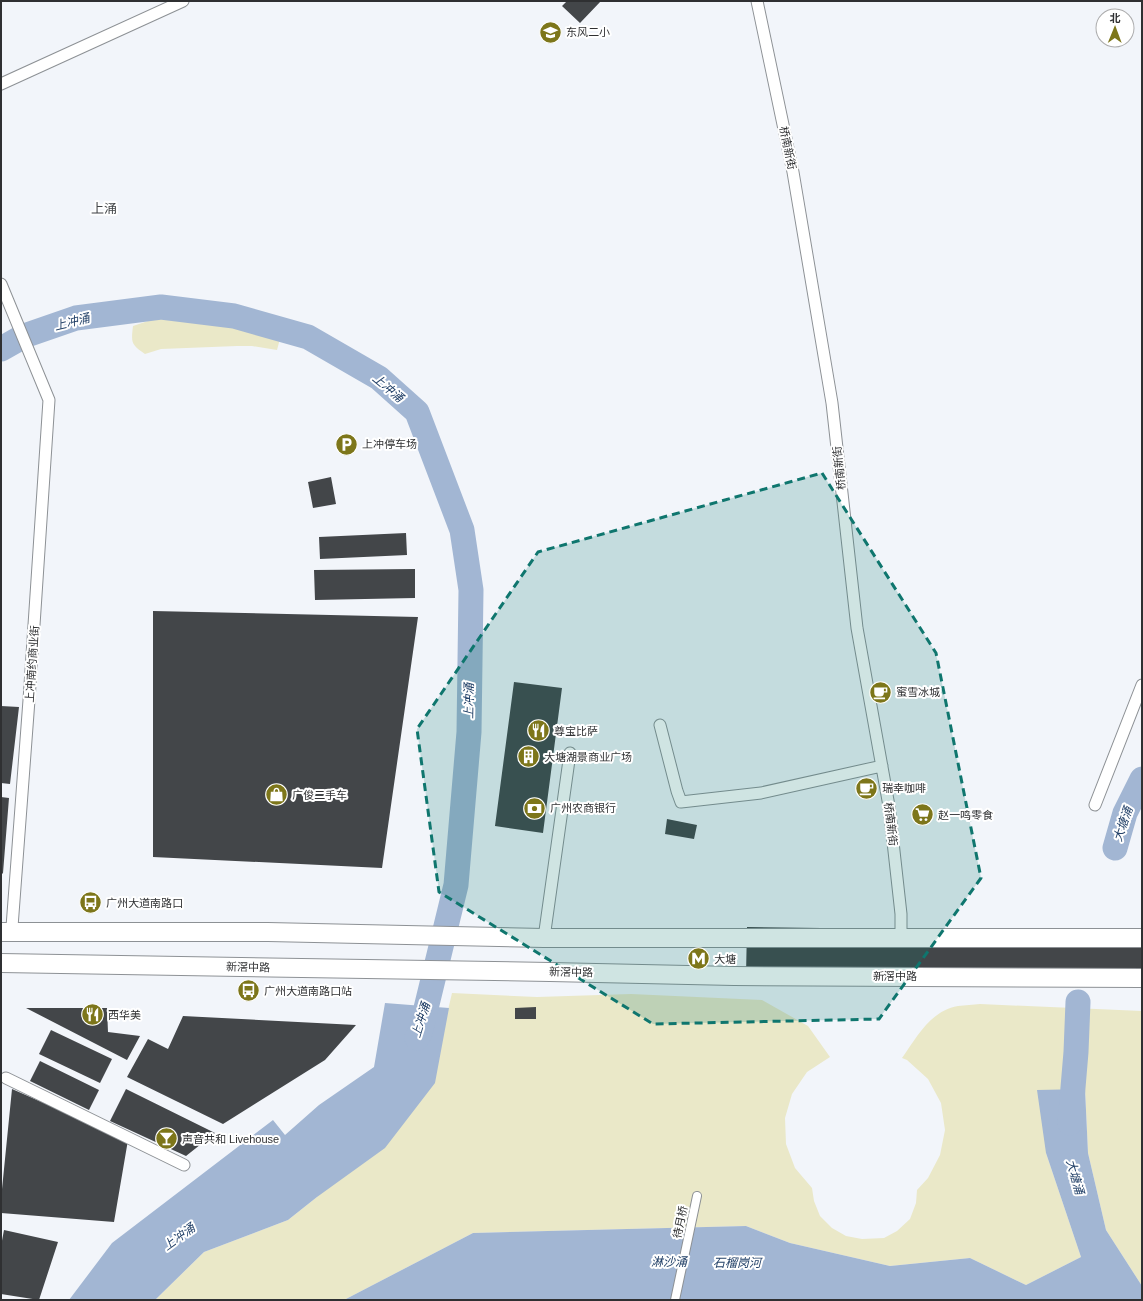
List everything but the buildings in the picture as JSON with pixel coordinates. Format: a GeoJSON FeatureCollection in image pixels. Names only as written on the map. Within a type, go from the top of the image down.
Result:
{"type":"FeatureCollection","features":[{"type":"Feature","properties":{"kind":"highway"},"geometry":{"type":"LineString","coordinates":[[5,928],[53,932],[268,932],[544,938],[1142,938]]}},
{"type":"Feature","properties":{"kind":"highway","name":"新滘中路"},"geometry":{"type":"LineString","coordinates":[[5,964],[734,976],[1142,978]]}},
{"type":"Feature","properties":{"kind":"street"},"geometry":{"type":"LineString","coordinates":[[1,84],[183,1]]}},
{"type":"Feature","properties":{"kind":"street","name":"桥南新街"},"geometry":{"type":"LineString","coordinates":[[756,1],[793,172],[832,403],[857,628],[889,806],[901,914],[901,938]]}},
{"type":"Feature","properties":{"kind":"street","name":"上冲南约商业街"},"geometry":{"type":"LineString","coordinates":[[1,284],[49,400],[30,692],[5,928]]}},
{"type":"Feature","properties":{"kind":"street"},"geometry":{"type":"LineString","coordinates":[[1095,804],[1142,685]]}},
{"type":"Feature","properties":{"kind":"street"},"geometry":{"type":"LineString","coordinates":[[660,725],[681,802],[761,793],[882,766]]}},
{"type":"Feature","properties":{"kind":"street"},"geometry":{"type":"LineString","coordinates":[[544,938],[570,753]]}},
{"type":"Feature","properties":{"kind":"street"},"geometry":{"type":"LineString","coordinates":[[6,1078],[184,1165]]}},
{"type":"Feature","properties":{"kind":"street","name":"待月桥"},"geometry":{"type":"LineString","coordinates":[[675,1300],[697,1196]]}},
{"type":"Feature","properties":{"kind":"highlighted area"},"geometry":{"type":"Polygon","coordinates":[[[822,473],[936,653],[981,878],[879,1019],[653,1024],[439,892],[417,729],[538,552],[822,473]]]}},
{"type":"Feature","properties":{"kind":"shaded area"},"geometry":{"type":"Polygon","coordinates":[[[160,317],[242,325],[281,335],[277,350],[252,346],[237,346],[161,349],[145,354],[133,343],[133,326],[160,317]]]}},
{"type":"Feature","properties":{"kind":"shaded area"},"geometry":{"type":"Polygon","coordinates":[[[452,993],[537,997],[631,994],[762,1000],[808,1026],[830,1057],[807,1072],[792,1094],[785,1118],[786,1144],[795,1168],[812,1188],[814,1201],[820,1216],[832,1228],[846,1236],[862,1239],[884,1238],[897,1231],[910,1219],[916,1203],[917,1190],[928,1178],[940,1155],[945,1130],[941,1103],[928,1079],[907,1060],[902,1058],[925,1026],[932,1019],[948,1009],[958,1006],[980,1004],[1142,1011],[1142,1286],[1106,1230],[1088,1153],[1085,1089],[1046,1153],[1081,1257],[1026,1285],[970,1258],[890,1266],[790,1243],[746,1226],[473,1233],[344,1300],[155,1300],[204,1252],[288,1220],[317,1197],[445,1023],[452,993]]]}},
{"type":"Feature","properties":{"kind":"water"},"geometry":{"type":"Polygon","coordinates":[[[385,1003],[449,1008],[435,1083],[385,1148],[288,1220],[204,1252],[155,1300],[69,1300],[112,1243],[273,1120],[285,1135],[319,1105],[374,1067],[385,1003]]]}},
{"type":"Feature","properties":{"kind":"water","name":"石榴岗河"},"geometry":{"type":"Polygon","coordinates":[[[1085,1089],[1088,1153],[1106,1230],[1142,1286],[1142,1300],[344,1300],[473,1233],[746,1226],[790,1243],[890,1266],[970,1258],[1026,1285],[1081,1257],[1046,1153],[1037,1090],[1085,1089]]]}},
{"type":"Feature","properties":{"kind":"waterway","name":"上冲涌"},"geometry":{"type":"LineString","coordinates":[[1,349],[24,336],[76,318],[161,307],[234,316],[308,337],[379,378],[417,412],[462,530],[471,590],[469,732],[456,885],[420,1033],[417,1038]]}},
{"type":"Feature","properties":{"kind":"waterway","name":"大塘涌"},"geometry":{"type":"LineString","coordinates":[[1115,848],[1125,813],[1142,779]]}},
{"type":"Feature","properties":{"kind":"waterway","name":"大塘涌"},"geometry":{"type":"LineString","coordinates":[[1070,1123],[1076,1052],[1078,1002]]}},
{"type":"Feature","properties":{"kind":"place","name":"东风二小"},"geometry":{"type":"Point","coordinates":[550,32]}},
{"type":"Feature","properties":{"kind":"place","name":"上冲停车场"},"geometry":{"type":"Point","coordinates":[347,444]}},
{"type":"Feature","properties":{"kind":"place","name":"蜜雪冰城"},"geometry":{"type":"Point","coordinates":[880,692]}},
{"type":"Feature","properties":{"kind":"place","name":"尊宝比萨"},"geometry":{"type":"Point","coordinates":[538,731]}},
{"type":"Feature","properties":{"kind":"place","name":"大塘湖景商业广场"},"geometry":{"type":"Point","coordinates":[528,757]}},
{"type":"Feature","properties":{"kind":"place","name":"瑞幸咖啡"},"geometry":{"type":"Point","coordinates":[866,788]}},
{"type":"Feature","properties":{"kind":"place","name":"广俊二手车"},"geometry":{"type":"Point","coordinates":[277,795]}},
{"type":"Feature","properties":{"kind":"place","name":"广州农商银行"},"geometry":{"type":"Point","coordinates":[535,808]}},
{"type":"Feature","properties":{"kind":"place","name":"赵一鸣零食"},"geometry":{"type":"Point","coordinates":[922,815]}},
{"type":"Feature","properties":{"kind":"place","name":"广州大道南路口"},"geometry":{"type":"Point","coordinates":[90,903]}},
{"type":"Feature","properties":{"kind":"place","name":"大塘"},"geometry":{"type":"Point","coordinates":[698,959]}},
{"type":"Feature","properties":{"kind":"place","name":"广州大道南路口站"},"geometry":{"type":"Point","coordinates":[249,991]}},
{"type":"Feature","properties":{"kind":"place","name":"西华美"},"geometry":{"type":"Point","coordinates":[92,1015]}},
{"type":"Feature","properties":{"kind":"place","name":"声音共和 Livehouse"},"geometry":{"type":"Point","coordinates":[167,1139]}},
{"type":"Feature","properties":{"kind":"district","name":"上涌"},"geometry":{"type":"Point","coordinates":[104,208]}},
{"type":"Feature","properties":{"kind":"water label","name":"淋沙涌"},"geometry":{"type":"Point","coordinates":[669,1262]}}]}
